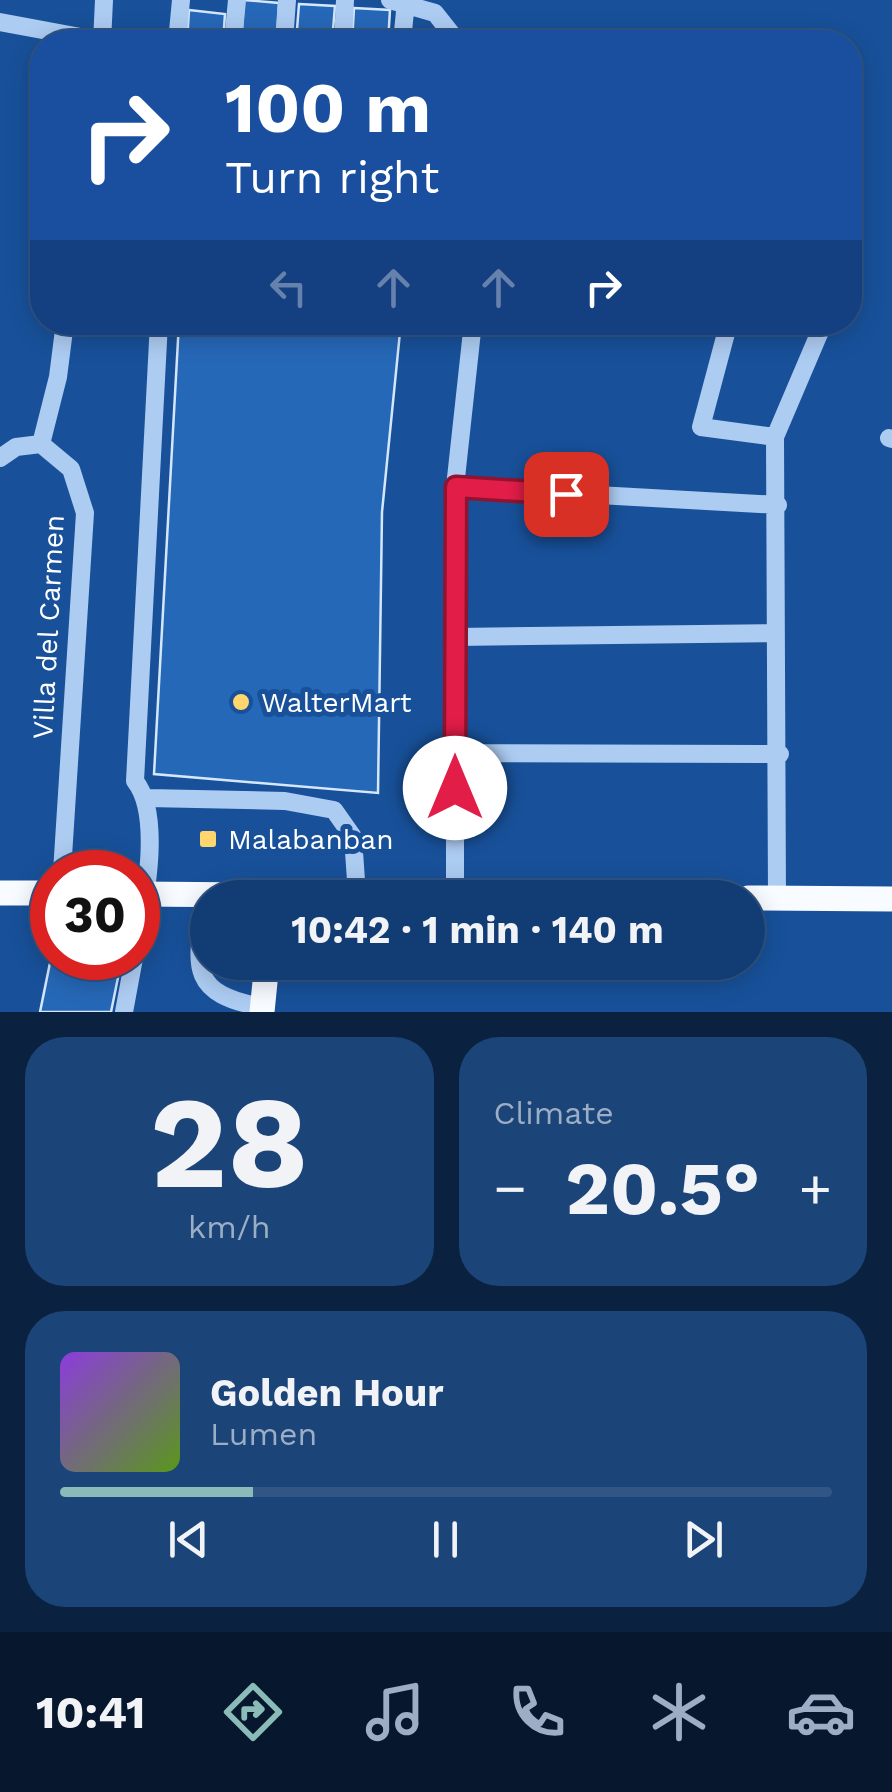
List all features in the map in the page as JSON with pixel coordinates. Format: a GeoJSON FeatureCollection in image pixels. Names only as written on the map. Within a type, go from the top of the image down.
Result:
{"type":"FeatureCollection","features":[{"type":"Feature","properties":{"kind":"main road"},"geometry":{"type":"LineString","coordinates":[[0,893],[30,894]]}},
{"type":"Feature","properties":{"kind":"main road"},"geometry":{"type":"LineString","coordinates":[[160,894],[190,894]]}},
{"type":"Feature","properties":{"kind":"main road"},"geometry":{"type":"LineString","coordinates":[[765,898],[892,899]]}},
{"type":"Feature","properties":{"kind":"main road"},"geometry":{"type":"LineString","coordinates":[[262,1010],[265,980]]}},
{"type":"Feature","properties":{"kind":"street"},"geometry":{"type":"LineString","coordinates":[[103,30],[104,0]]}},
{"type":"Feature","properties":{"kind":"street"},"geometry":{"type":"LineString","coordinates":[[179,30],[181,0]]}},
{"type":"Feature","properties":{"kind":"street"},"geometry":{"type":"LineString","coordinates":[[234,30],[237,0]]}},
{"type":"Feature","properties":{"kind":"street"},"geometry":{"type":"LineString","coordinates":[[285,30],[287,0]]}},
{"type":"Feature","properties":{"kind":"street"},"geometry":{"type":"LineString","coordinates":[[343,30],[345,0]]}},
{"type":"Feature","properties":{"kind":"street"},"geometry":{"type":"LineString","coordinates":[[390,0],[406,1],[435,13],[448,30]]}},
{"type":"Feature","properties":{"kind":"street"},"geometry":{"type":"LineString","coordinates":[[403,30],[406,1]]}},
{"type":"Feature","properties":{"kind":"street"},"geometry":{"type":"LineString","coordinates":[[0,22],[41,30]]}},
{"type":"Feature","properties":{"kind":"street"},"geometry":{"type":"LineString","coordinates":[[0,458],[16,447],[40,444],[58,378],[63,335]]}},
{"type":"Feature","properties":{"kind":"street"},"geometry":{"type":"LineString","coordinates":[[145,850],[148,798],[135,781],[158,335]]}},
{"type":"Feature","properties":{"kind":"street"},"geometry":{"type":"LineString","coordinates":[[456,880],[456,487],[473,335]]}},
{"type":"Feature","properties":{"kind":"street"},"geometry":{"type":"LineString","coordinates":[[726,335],[702,426],[775,437]]}},
{"type":"Feature","properties":{"kind":"street"},"geometry":{"type":"LineString","coordinates":[[777,898],[780,754],[774,632],[778,505],[775,437],[818,335]]}},
{"type":"Feature","properties":{"kind":"street","name":"Villa del Carmen"},"geometry":{"type":"LineString","coordinates":[[40,444],[71,470],[85,513],[63,850]]}},
{"type":"Feature","properties":{"kind":"street"},"geometry":{"type":"LineString","coordinates":[[456,487],[778,505]]}},
{"type":"Feature","properties":{"kind":"street"},"geometry":{"type":"LineString","coordinates":[[456,636],[774,632]]}},
{"type":"Feature","properties":{"kind":"street"},"geometry":{"type":"LineString","coordinates":[[454,753],[780,754]]}},
{"type":"Feature","properties":{"kind":"street"},"geometry":{"type":"LineString","coordinates":[[148,798],[285,801],[334,810],[353,836],[357,880]]}},
{"type":"Feature","properties":{"kind":"street"},"geometry":{"type":"LineString","coordinates":[[124,1012],[130,980]]}},
{"type":"Feature","properties":{"kind":"street"},"geometry":{"type":"LineString","coordinates":[[204,980],[215,994],[262,1010]]}},
{"type":"Feature","properties":{"kind":"building"},"geometry":{"type":"Polygon","coordinates":[[[244,0],[279,3],[278,30],[242,30],[244,0]]]}},
{"type":"Feature","properties":{"kind":"building"},"geometry":{"type":"Polygon","coordinates":[[[299,4],[335,6],[333,30],[297,30],[299,4]]]}},
{"type":"Feature","properties":{"kind":"building"},"geometry":{"type":"Polygon","coordinates":[[[354,8],[390,10],[389,30],[353,30],[354,8]]]}},
{"type":"Feature","properties":{"kind":"building"},"geometry":{"type":"Polygon","coordinates":[[[189,10],[225,14],[224,30],[188,30],[189,10]]]}},
{"type":"Feature","properties":{"kind":"building"},"geometry":{"type":"Polygon","coordinates":[[[178,335],[400,335],[382,512],[378,793],[154,774],[178,335]]]}},
{"type":"Feature","properties":{"kind":"building"},"geometry":{"type":"Polygon","coordinates":[[[47,980],[118,980],[111,1012],[40,1012],[47,980]]]}},
{"type":"Feature","properties":{"kind":"place","name":"WalterMart"},"geometry":{"type":"Point","coordinates":[241,702]}},
{"type":"Feature","properties":{"kind":"place","name":"Malabanban"},"geometry":{"type":"Point","coordinates":[208,839]}},
{"type":"Feature","properties":{"kind":"route"},"geometry":{"type":"LineString","coordinates":[[455,788],[456,487],[566,494]]}}]}
